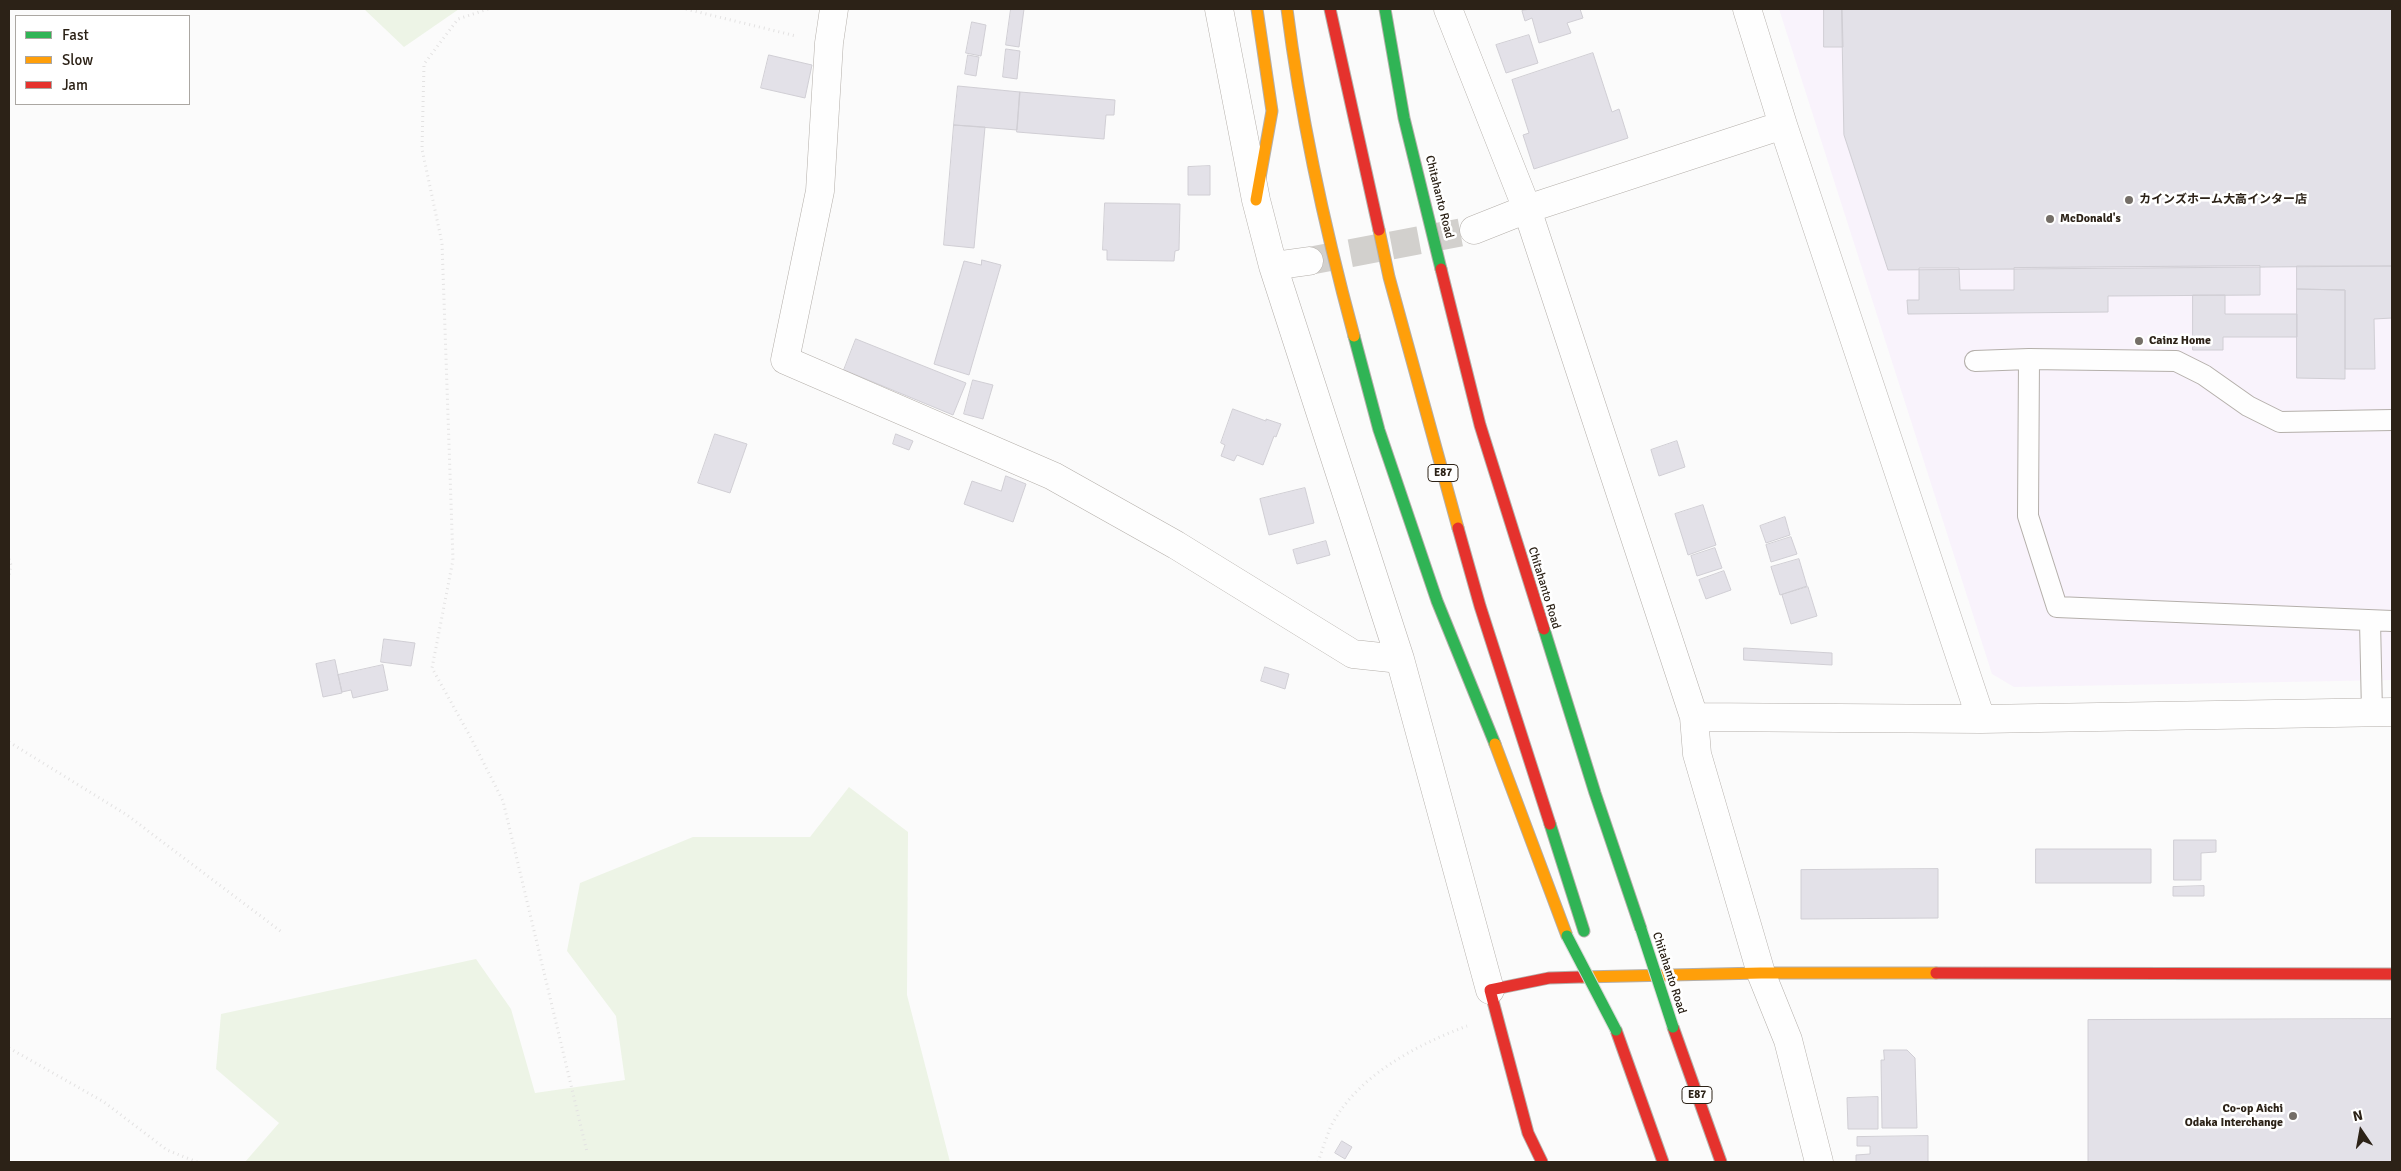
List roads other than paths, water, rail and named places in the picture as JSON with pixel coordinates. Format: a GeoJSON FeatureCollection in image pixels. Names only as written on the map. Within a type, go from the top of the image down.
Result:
{"type":"FeatureCollection","features":[{"type":"Feature","properties":{"kind":"main road"},"geometry":{"type":"LineString","coordinates":[[1256,200],[1272,111],[1257,9]]}},
{"type":"Feature","properties":{"kind":"main road"},"geometry":{"type":"LineString","coordinates":[[1286,9],[1293,58],[1327,235],[1379,430],[1437,601],[1481,706],[1567,936],[1616,1030]]}},
{"type":"Feature","properties":{"kind":"main road","name":"E87"},"geometry":{"type":"LineString","coordinates":[[1330,9],[1389,277],[1480,606],[1586,935]]}},
{"type":"Feature","properties":{"kind":"main road","name":"Chitahanto Road"},"geometry":{"type":"LineString","coordinates":[[1385,9],[1404,118],[1480,424],[1577,738],[1673,1027],[1721,1162]]}},
{"type":"Feature","properties":{"kind":"main road"},"geometry":{"type":"LineString","coordinates":[[1596,967],[1616,1030],[1663,1162]]}},
{"type":"Feature","properties":{"kind":"main road"},"geometry":{"type":"LineString","coordinates":[[1542,1162],[1528,1133],[1490,990],[1548,978],[1760,973],[2392,974]]}},
{"type":"Feature","properties":{"kind":"street"},"geometry":{"type":"LineString","coordinates":[[834,9],[828,43],[820,191],[785,360],[1053,476],[1176,545],[1353,654],[1400,659]]}},
{"type":"Feature","properties":{"kind":"street"},"geometry":{"type":"LineString","coordinates":[[1219,9],[1256,200],[1273,266],[1400,659],[1490,990]]}},
{"type":"Feature","properties":{"kind":"street"},"geometry":{"type":"LineString","coordinates":[[1448,9],[1527,209],[1694,717],[1697,754],[1760,973],[1788,1040],[1819,1162]]}},
{"type":"Feature","properties":{"kind":"street"},"geometry":{"type":"LineString","coordinates":[[1747,9],[1783,125],[1981,719]]}},
{"type":"Feature","properties":{"kind":"street"},"geometry":{"type":"LineString","coordinates":[[1474,230],[1527,209],[1783,125]]}},
{"type":"Feature","properties":{"kind":"street"},"geometry":{"type":"LineString","coordinates":[[1273,266],[1309,261]]}},
{"type":"Feature","properties":{"kind":"street"},"geometry":{"type":"LineString","coordinates":[[1694,717],[1981,719],[2382,712]]}},
{"type":"Feature","properties":{"kind":"lane"},"geometry":{"type":"LineString","coordinates":[[2029,359],[2028,516],[2057,607],[2392,621]]}},
{"type":"Feature","properties":{"kind":"lane"},"geometry":{"type":"LineString","coordinates":[[1975,361],[2029,359],[2176,362],[2204,375],[2248,406],[2280,422],[2392,420]]}},
{"type":"Feature","properties":{"kind":"lane"},"geometry":{"type":"LineString","coordinates":[[2370,621],[2382,712]]}},
{"type":"Feature","properties":{"kind":"tunnel"},"geometry":{"type":"LineString","coordinates":[[1309,261],[1474,230]]}},
{"type":"Feature","properties":{"kind":"place","name":"カインズホーム大高インター店"},"geometry":{"type":"Point","coordinates":[2129,200]}},
{"type":"Feature","properties":{"kind":"place","name":"McDonald's"},"geometry":{"type":"Point","coordinates":[2050,219]}},
{"type":"Feature","properties":{"kind":"place","name":"Cainz Home"},"geometry":{"type":"Point","coordinates":[2139,341]}},
{"type":"Feature","properties":{"kind":"place","name":"Co-op Aichi Odaka Interchange"},"geometry":{"type":"Point","coordinates":[2293,1116]}}]}
